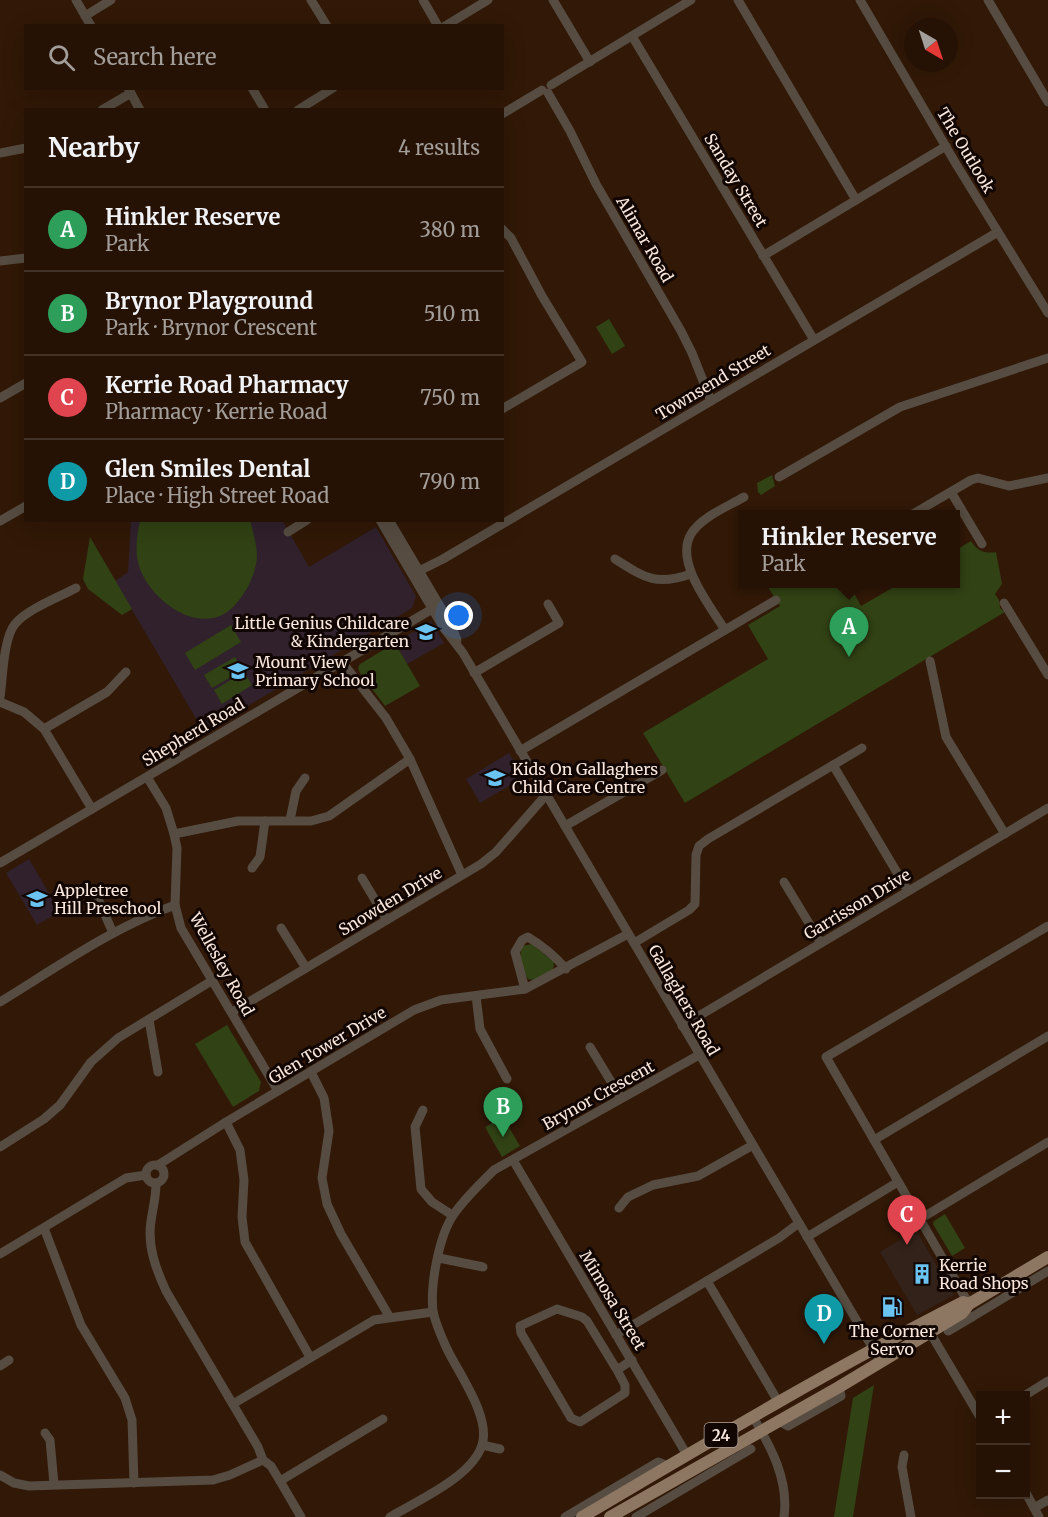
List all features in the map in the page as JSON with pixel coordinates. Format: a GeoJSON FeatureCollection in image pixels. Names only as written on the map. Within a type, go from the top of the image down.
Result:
{"type":"FeatureCollection","features":[{"type":"Feature","properties":{"kind":"main road","name":"24"},"geometry":{"type":"LineString","coordinates":[[610,1517],[740,1450],[762,1431],[881,1362],[963,1302],[968,1311],[1048,1257]]}},
{"type":"Feature","properties":{"kind":"main road","name":"24"},"geometry":{"type":"LineString","coordinates":[[582,1517],[753,1417],[874,1350],[927,1327]]}},
{"type":"Feature","properties":{"kind":"main road"},"geometry":{"type":"LineString","coordinates":[[729,1431],[740,1450]]}},
{"type":"Feature","properties":{"kind":"street"},"geometry":{"type":"LineString","coordinates":[[76,0],[90,24]]}},
{"type":"Feature","properties":{"kind":"street"},"geometry":{"type":"LineString","coordinates":[[85,16],[111,0]]}},
{"type":"Feature","properties":{"kind":"street"},"geometry":{"type":"LineString","coordinates":[[311,0],[326,24]]}},
{"type":"Feature","properties":{"kind":"street"},"geometry":{"type":"LineString","coordinates":[[423,0],[437,24]]}},
{"type":"Feature","properties":{"kind":"street"},"geometry":{"type":"LineString","coordinates":[[449,24],[488,0]]}},
{"type":"Feature","properties":{"kind":"street"},"geometry":{"type":"LineString","coordinates":[[553,0],[590,62]]}},
{"type":"Feature","properties":{"kind":"street"},"geometry":{"type":"LineString","coordinates":[[738,0],[856,200]]}},
{"type":"Feature","properties":{"kind":"street","name":"The Outlook"},"geometry":{"type":"LineString","coordinates":[[860,0],[1048,313]]}},
{"type":"Feature","properties":{"kind":"street"},"geometry":{"type":"LineString","coordinates":[[988,0],[1048,102]]}},
{"type":"Feature","properties":{"kind":"street"},"geometry":{"type":"LineString","coordinates":[[504,113],[547,90],[686,1]]}},
{"type":"Feature","properties":{"kind":"street","name":"Sanday Street"},"geometry":{"type":"LineString","coordinates":[[632,36],[814,340]]}},
{"type":"Feature","properties":{"kind":"street"},"geometry":{"type":"LineString","coordinates":[[253,90],[264,108]]}},
{"type":"Feature","properties":{"kind":"street"},"geometry":{"type":"LineString","coordinates":[[301,108],[330,90]]}},
{"type":"Feature","properties":{"kind":"street","name":"Alimar Road"},"geometry":{"type":"LineString","coordinates":[[547,90],[596,184],[681,331],[711,401]]}},
{"type":"Feature","properties":{"kind":"street"},"geometry":{"type":"LineString","coordinates":[[105,108],[129,91],[139,108]]}},
{"type":"Feature","properties":{"kind":"street"},"geometry":{"type":"LineString","coordinates":[[763,256],[946,146]]}},
{"type":"Feature","properties":{"kind":"street"},"geometry":{"type":"LineString","coordinates":[[0,153],[24,148]]}},
{"type":"Feature","properties":{"kind":"street"},"geometry":{"type":"LineString","coordinates":[[504,231],[511,238],[542,296],[582,362],[504,408]]}},
{"type":"Feature","properties":{"kind":"street","name":"Townsend Street"},"geometry":{"type":"LineString","coordinates":[[504,520],[998,232]]}},
{"type":"Feature","properties":{"kind":"street"},"geometry":{"type":"LineString","coordinates":[[0,261],[24,258]]}},
{"type":"Feature","properties":{"kind":"street"},"geometry":{"type":"LineString","coordinates":[[779,477],[900,407],[1048,358]]}},
{"type":"Feature","properties":{"kind":"street"},"geometry":{"type":"LineString","coordinates":[[0,398],[24,383]]}},
{"type":"Feature","properties":{"kind":"street"},"geometry":{"type":"LineString","coordinates":[[920,510],[978,478],[1009,486],[1048,478]]}},
{"type":"Feature","properties":{"kind":"street"},"geometry":{"type":"LineString","coordinates":[[951,492],[982,544]]}},
{"type":"Feature","properties":{"kind":"street"},"geometry":{"type":"LineString","coordinates":[[725,630],[691,574],[686,553],[690,535],[702,522],[744,497]]}},
{"type":"Feature","properties":{"kind":"street"},"geometry":{"type":"LineString","coordinates":[[0,521],[24,507]]}},
{"type":"Feature","properties":{"kind":"street"},"geometry":{"type":"LineString","coordinates":[[288,532],[304,522]]}},
{"type":"Feature","properties":{"kind":"street","name":"Gallaghers Road"},"geometry":{"type":"LineString","coordinates":[[381,522],[461,649],[881,1362]]}},
{"type":"Feature","properties":{"kind":"street","name":"Gallaghers Road"},"geometry":{"type":"LineString","coordinates":[[390,522],[420,573],[436,607]]}},
{"type":"Feature","properties":{"kind":"street","name":"Townsend Street"},"geometry":{"type":"LineString","coordinates":[[420,573],[501,522]]}},
{"type":"Feature","properties":{"kind":"street"},"geometry":{"type":"LineString","coordinates":[[615,560],[641,576],[670,581],[691,574]]}},
{"type":"Feature","properties":{"kind":"street"},"geometry":{"type":"LineString","coordinates":[[0,697],[7,648],[15,624],[23,617],[76,588]]}},
{"type":"Feature","properties":{"kind":"street"},"geometry":{"type":"LineString","coordinates":[[520,752],[776,600]]}},
{"type":"Feature","properties":{"kind":"street"},"geometry":{"type":"LineString","coordinates":[[1004,603],[1048,675]]}},
{"type":"Feature","properties":{"kind":"street"},"geometry":{"type":"LineString","coordinates":[[474,673],[559,623],[548,604]]}},
{"type":"Feature","properties":{"kind":"street","name":"Shepherd Road"},"geometry":{"type":"LineString","coordinates":[[0,863],[436,607]]}},
{"type":"Feature","properties":{"kind":"street"},"geometry":{"type":"LineString","coordinates":[[930,661],[946,737],[1005,834]]}},
{"type":"Feature","properties":{"kind":"street"},"geometry":{"type":"LineString","coordinates":[[342,662],[386,718],[410,759],[462,875]]}},
{"type":"Feature","properties":{"kind":"street"},"geometry":{"type":"LineString","coordinates":[[44,729],[107,692],[126,672]]}},
{"type":"Feature","properties":{"kind":"street"},"geometry":{"type":"LineString","coordinates":[[0,702],[24,712],[44,729],[92,810]]}},
{"type":"Feature","properties":{"kind":"street"},"geometry":{"type":"LineString","coordinates":[[634,943],[689,910],[695,904],[696,855],[699,846],[862,748]]}},
{"type":"Feature","properties":{"kind":"street"},"geometry":{"type":"LineString","coordinates":[[174,834],[238,821],[311,821],[329,816],[410,759]]}},
{"type":"Feature","properties":{"kind":"street"},"geometry":{"type":"LineString","coordinates":[[833,765],[908,891]]}},
{"type":"Feature","properties":{"kind":"street"},"geometry":{"type":"LineString","coordinates":[[565,826],[662,770]]}},
{"type":"Feature","properties":{"kind":"street","name":"Wellesley Road"},"geometry":{"type":"LineString","coordinates":[[147,777],[166,808],[174,834],[177,848],[175,905],[181,928],[278,1091]]}},
{"type":"Feature","properties":{"kind":"street"},"geometry":{"type":"LineString","coordinates":[[290,820],[296,792],[305,778]]}},
{"type":"Feature","properties":{"kind":"street","name":"Snowden Drive"},"geometry":{"type":"LineString","coordinates":[[232,1012],[462,875],[496,852],[546,795]]}},
{"type":"Feature","properties":{"kind":"street","name":"Garrisson Drive"},"geometry":{"type":"LineString","coordinates":[[682,1026],[1048,808]]}},
{"type":"Feature","properties":{"kind":"street"},"geometry":{"type":"LineString","coordinates":[[252,868],[260,857],[265,821]]}},
{"type":"Feature","properties":{"kind":"street"},"geometry":{"type":"LineString","coordinates":[[362,878],[387,920]]}},
{"type":"Feature","properties":{"kind":"street"},"geometry":{"type":"LineString","coordinates":[[784,882],[821,943]]}},
{"type":"Feature","properties":{"kind":"street"},"geometry":{"type":"LineString","coordinates":[[99,889],[98,899],[113,933]]}},
{"type":"Feature","properties":{"kind":"street"},"geometry":{"type":"LineString","coordinates":[[0,1002],[113,933],[141,918],[175,905]]}},
{"type":"Feature","properties":{"kind":"street"},"geometry":{"type":"LineString","coordinates":[[968,1311],[920,1219],[826,1057],[1048,926]]}},
{"type":"Feature","properties":{"kind":"street"},"geometry":{"type":"LineString","coordinates":[[281,928],[306,968]]}},
{"type":"Feature","properties":{"kind":"street","name":"Glen Tower Drive"},"geometry":{"type":"LineString","coordinates":[[158,1165],[414,1010],[441,1000],[525,989],[566,969],[628,933]]}},
{"type":"Feature","properties":{"kind":"street"},"geometry":{"type":"LineString","coordinates":[[525,989],[514,952],[522,940],[528,937],[556,957],[566,969]]}},
{"type":"Feature","properties":{"kind":"street"},"geometry":{"type":"LineString","coordinates":[[1,1144],[44,1119],[60,1105],[91,1062],[111,1044],[213,980]]}},
{"type":"Feature","properties":{"kind":"street"},"geometry":{"type":"LineString","coordinates":[[476,996],[480,1029],[507,1079]]}},
{"type":"Feature","properties":{"kind":"street"},"geometry":{"type":"LineString","coordinates":[[149,1020],[158,1072]]}},
{"type":"Feature","properties":{"kind":"street"},"geometry":{"type":"LineString","coordinates":[[874,1140],[1048,1036]]}},
{"type":"Feature","properties":{"kind":"street"},"geometry":{"type":"LineString","coordinates":[[590,1047],[621,1098]]}},
{"type":"Feature","properties":{"kind":"street","name":"Brynor Crescent"},"geometry":{"type":"LineString","coordinates":[[482,1445],[482,1425],[474,1398],[447,1348],[433,1312],[434,1285],[442,1242],[452,1215],[494,1170],[699,1055]]}},
{"type":"Feature","properties":{"kind":"street"},"geometry":{"type":"LineString","coordinates":[[311,1072],[324,1098],[329,1131],[322,1178],[327,1204],[341,1234],[389,1316]]}},
{"type":"Feature","properties":{"kind":"street"},"geometry":{"type":"LineString","coordinates":[[423,1110],[416,1127],[421,1189],[432,1202],[452,1215]]}},
{"type":"Feature","properties":{"kind":"street"},"geometry":{"type":"LineString","coordinates":[[226,1122],[240,1150],[244,1180],[242,1217],[245,1242],[310,1357]]}},
{"type":"Feature","properties":{"kind":"street"},"geometry":{"type":"LineString","coordinates":[[920,1219],[1048,1142]]}},
{"type":"Feature","properties":{"kind":"street"},"geometry":{"type":"LineString","coordinates":[[619,1208],[628,1197],[653,1185],[698,1176],[753,1145]]}},
{"type":"Feature","properties":{"kind":"street","name":"Mimosa Street"},"geometry":{"type":"LineString","coordinates":[[513,1160],[687,1455]]}},
{"type":"Feature","properties":{"kind":"street"},"geometry":{"type":"LineString","coordinates":[[158,1165],[163,1169],[164,1176],[156,1183],[150,1182],[146,1175],[149,1167],[158,1165]]}},
{"type":"Feature","properties":{"kind":"street"},"geometry":{"type":"LineString","coordinates":[[0,1254],[126,1178],[146,1175]]}},
{"type":"Feature","properties":{"kind":"street"},"geometry":{"type":"LineString","coordinates":[[807,1237],[898,1182]]}},
{"type":"Feature","properties":{"kind":"street"},"geometry":{"type":"LineString","coordinates":[[156,1183],[156,1201],[151,1222],[151,1245],[156,1269],[166,1291],[258,1447],[263,1460],[271,1466],[301,1517]]}},
{"type":"Feature","properties":{"kind":"street"},"geometry":{"type":"LineString","coordinates":[[616,1335],[800,1226]]}},
{"type":"Feature","properties":{"kind":"street"},"geometry":{"type":"LineString","coordinates":[[44,1228],[81,1325],[125,1398],[132,1420],[134,1483]]}},
{"type":"Feature","properties":{"kind":"street"},"geometry":{"type":"LineString","coordinates":[[439,1258],[483,1267]]}},
{"type":"Feature","properties":{"kind":"street"},"geometry":{"type":"LineString","coordinates":[[948,1331],[968,1311],[1048,1271]]}},
{"type":"Feature","properties":{"kind":"street"},"geometry":{"type":"LineString","coordinates":[[707,1281],[779,1403]]}},
{"type":"Feature","properties":{"kind":"street"},"geometry":{"type":"LineString","coordinates":[[554,1310],[582,1317],[587,1321],[617,1370],[626,1385],[625,1393],[580,1422],[571,1418],[561,1397],[521,1333],[520,1326],[554,1310]]}},
{"type":"Feature","properties":{"kind":"street"},"geometry":{"type":"LineString","coordinates":[[233,1404],[374,1320],[389,1316],[433,1312]]}},
{"type":"Feature","properties":{"kind":"street"},"geometry":{"type":"LineString","coordinates":[[927,1327],[976,1409]]}},
{"type":"Feature","properties":{"kind":"street"},"geometry":{"type":"LineString","coordinates":[[0,1366],[9,1360]]}},
{"type":"Feature","properties":{"kind":"street"},"geometry":{"type":"LineString","coordinates":[[617,1370],[632,1360]]}},
{"type":"Feature","properties":{"kind":"street"},"geometry":{"type":"LineString","coordinates":[[1030,1392],[1048,1382]]}},
{"type":"Feature","properties":{"kind":"street"},"geometry":{"type":"LineString","coordinates":[[753,1417],[770,1445],[783,1479],[784,1517]]}},
{"type":"Feature","properties":{"kind":"street"},"geometry":{"type":"LineString","coordinates":[[280,1481],[382,1419]]}},
{"type":"Feature","properties":{"kind":"street"},"geometry":{"type":"LineString","coordinates":[[45,1433],[50,1440],[54,1484]]}},
{"type":"Feature","properties":{"kind":"street"},"geometry":{"type":"LineString","coordinates":[[390,1517],[455,1478],[471,1463],[482,1445],[500,1449]]}},
{"type":"Feature","properties":{"kind":"street"},"geometry":{"type":"LineString","coordinates":[[636,1517],[740,1450],[751,1449]]}},
{"type":"Feature","properties":{"kind":"street"},"geometry":{"type":"LineString","coordinates":[[904,1455],[902,1467],[911,1517]]}},
{"type":"Feature","properties":{"kind":"street"},"geometry":{"type":"LineString","coordinates":[[0,1475],[14,1483],[29,1486],[213,1480],[263,1460]]}},
{"type":"Feature","properties":{"kind":"street"},"geometry":{"type":"LineString","coordinates":[[565,1517],[658,1462],[668,1466]]}},
{"type":"Feature","properties":{"kind":"street"},"geometry":{"type":"LineString","coordinates":[[1029,1499],[1037,1513],[1048,1500]]}},
{"type":"Feature","properties":{"kind":"shaded area","name":"Mount View Primary School"},"geometry":{"type":"Polygon","coordinates":[[[131,522],[283,522],[309,567],[376,527],[416,596],[412,608],[204,732],[115,581],[128,572],[131,522]]]}},
{"type":"Feature","properties":{"kind":"shaded area","name":"Little Genius Childcare & Kindergarten"},"geometry":{"type":"Polygon","coordinates":[[[431,621],[444,643],[407,664],[395,643],[431,621]]]}},
{"type":"Feature","properties":{"kind":"shaded area","name":"Kids On Gallaghers Child Care Centre"},"geometry":{"type":"Polygon","coordinates":[[[509,753],[524,777],[480,803],[466,779],[509,753]]]}},
{"type":"Feature","properties":{"kind":"shaded area","name":"Appletree Hill Preschool"},"geometry":{"type":"Polygon","coordinates":[[[29,859],[60,912],[37,925],[6,873],[29,859]]]}},
{"type":"Feature","properties":{"kind":"shaded area","name":"Kerrie Road Shops"},"geometry":{"type":"Polygon","coordinates":[[[916,1230],[954,1295],[917,1315],[880,1252],[916,1230]]]}},
{"type":"Feature","properties":{"kind":"green space"},"geometry":{"type":"Polygon","coordinates":[[[609,319],[625,346],[612,354],[596,327],[609,319]]]}},
{"type":"Feature","properties":{"kind":"green space"},"geometry":{"type":"Polygon","coordinates":[[[772,475],[775,486],[761,495],[758,492],[757,483],[772,475]]]}},
{"type":"Feature","properties":{"kind":"green space"},"geometry":{"type":"Polygon","coordinates":[[[140,522],[251,522],[257,553],[254,572],[240,599],[222,615],[209,619],[183,614],[159,597],[149,586],[138,562],[137,536],[140,522]]]}},
{"type":"Feature","properties":{"kind":"green space"},"geometry":{"type":"Polygon","coordinates":[[[90,537],[132,609],[122,615],[88,589],[83,579],[90,537]]]}},
{"type":"Feature","properties":{"kind":"green space"},"geometry":{"type":"Polygon","coordinates":[[[971,541],[982,551],[996,552],[1002,584],[995,594],[1000,608],[1005,612],[685,803],[643,733],[768,659],[748,625],[780,606],[769,588],[851,588],[861,606],[892,588],[960,588],[960,548],[971,541]]]}},
{"type":"Feature","properties":{"kind":"green space"},"geometry":{"type":"Polygon","coordinates":[[[231,625],[241,642],[195,670],[185,653],[231,625]]]}},
{"type":"Feature","properties":{"kind":"green space"},"geometry":{"type":"Polygon","coordinates":[[[395,643],[420,686],[385,706],[358,668],[360,664],[395,643]]]}},
{"type":"Feature","properties":{"kind":"green space"},"geometry":{"type":"Polygon","coordinates":[[[235,657],[243,670],[212,688],[204,675],[235,657]]]}},
{"type":"Feature","properties":{"kind":"green space"},"geometry":{"type":"Polygon","coordinates":[[[244,672],[252,685],[222,704],[214,690],[244,672]]]}},
{"type":"Feature","properties":{"kind":"green space"},"geometry":{"type":"Polygon","coordinates":[[[532,944],[554,962],[553,972],[534,980],[526,976],[521,954],[522,946],[532,944]]]}},
{"type":"Feature","properties":{"kind":"green space"},"geometry":{"type":"Polygon","coordinates":[[[227,1025],[261,1082],[259,1091],[233,1107],[195,1044],[227,1025]]]}},
{"type":"Feature","properties":{"kind":"green space"},"geometry":{"type":"Polygon","coordinates":[[[503,1117],[520,1146],[502,1157],[485,1127],[503,1117]]]}},
{"type":"Feature","properties":{"kind":"green space"},"geometry":{"type":"Polygon","coordinates":[[[945,1214],[965,1248],[952,1256],[933,1224],[945,1214]]]}},
{"type":"Feature","properties":{"kind":"green space"},"geometry":{"type":"Polygon","coordinates":[[[874,1385],[853,1517],[834,1517],[853,1398],[874,1385]]]}},
{"type":"Feature","properties":{"kind":"place","name":"Little Genius Childcare & Kindergarten"},"geometry":{"type":"Point","coordinates":[426,632]}},
{"type":"Feature","properties":{"kind":"place","name":"Hinkler Reserve"},"geometry":{"type":"Point","coordinates":[849,657]}},
{"type":"Feature","properties":{"kind":"place","name":"Mount View Primary School"},"geometry":{"type":"Point","coordinates":[238,671]}},
{"type":"Feature","properties":{"kind":"place","name":"Kids On Gallaghers Child Care Centre"},"geometry":{"type":"Point","coordinates":[495,778]}},
{"type":"Feature","properties":{"kind":"place","name":"Appletree Hill Preschool"},"geometry":{"type":"Point","coordinates":[37,899]}},
{"type":"Feature","properties":{"kind":"place","name":"Brynor Playground"},"geometry":{"type":"Point","coordinates":[503,1137]}},
{"type":"Feature","properties":{"kind":"place","name":"Kerrie Road Pharmacy"},"geometry":{"type":"Point","coordinates":[907,1245]}},
{"type":"Feature","properties":{"kind":"place","name":"Kerrie Road Shops"},"geometry":{"type":"Point","coordinates":[922,1274]}},
{"type":"Feature","properties":{"kind":"place","name":"The Corner Servo"},"geometry":{"type":"Point","coordinates":[892,1307]}},
{"type":"Feature","properties":{"kind":"place","name":"Glen Smiles Dental"},"geometry":{"type":"Point","coordinates":[824,1344]}}]}
